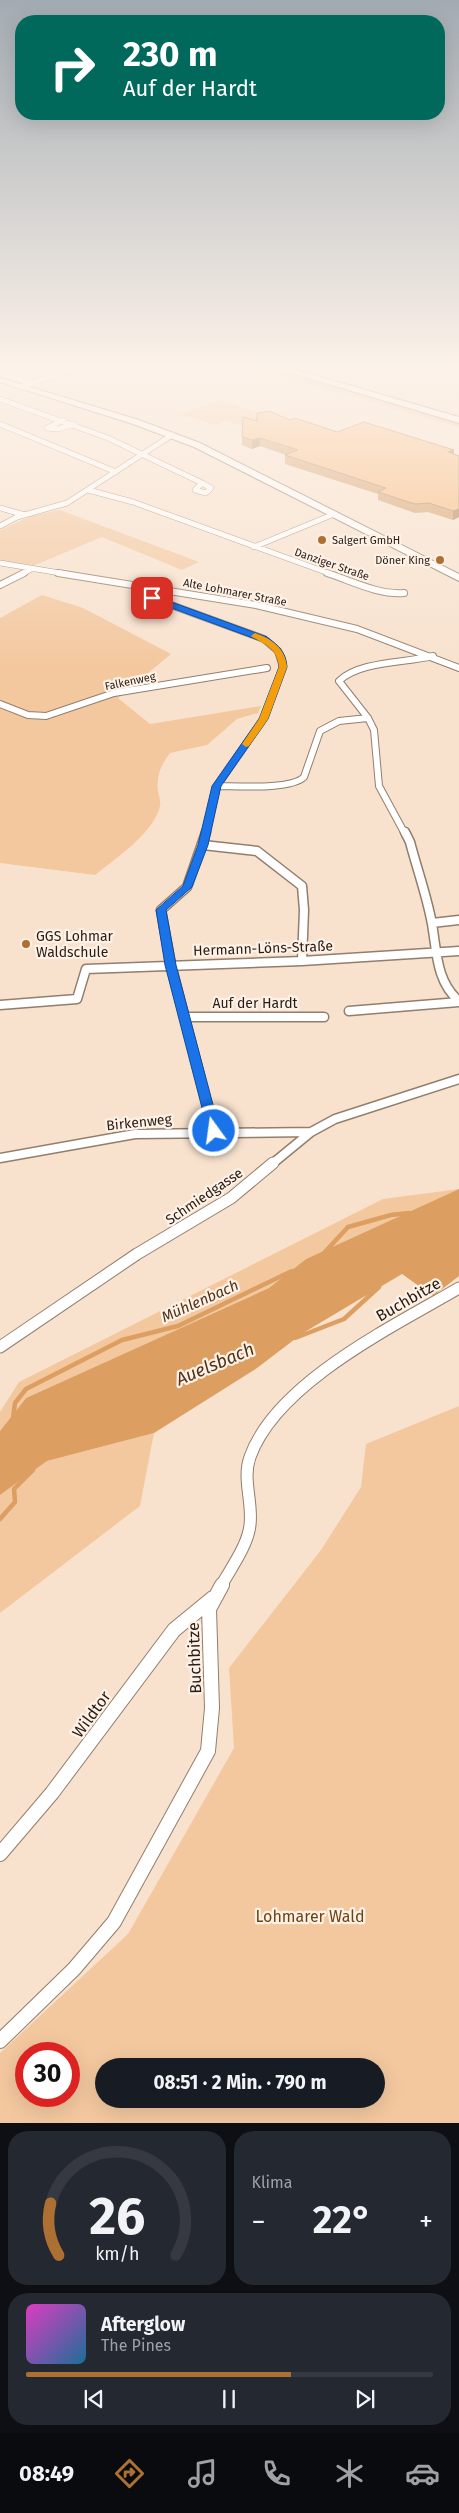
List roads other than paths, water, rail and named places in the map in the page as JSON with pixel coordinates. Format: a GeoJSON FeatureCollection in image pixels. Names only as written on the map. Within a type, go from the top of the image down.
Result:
{"type":"FeatureCollection","features":[{"type":"Feature","properties":{"kind":"main road"},"geometry":{"type":"LineString","coordinates":[[245,468],[459,578]]}},
{"type":"Feature","properties":{"kind":"street"},"geometry":{"type":"LineString","coordinates":[[107,468],[116,472]]}},
{"type":"Feature","properties":{"kind":"street"},"geometry":{"type":"LineString","coordinates":[[0,526],[25,515],[60,506],[121,468]]}},
{"type":"Feature","properties":{"kind":"street"},"geometry":{"type":"LineString","coordinates":[[174,468],[202,483]]}},
{"type":"Feature","properties":{"kind":"street","name":"Danziger Straße"},"geometry":{"type":"LineString","coordinates":[[88,490],[133,502],[386,593],[404,593]]}},
{"type":"Feature","properties":{"kind":"street"},"geometry":{"type":"LineString","coordinates":[[0,508],[25,515]]}},
{"type":"Feature","properties":{"kind":"street","name":"Danziger Straße"},"geometry":{"type":"LineString","coordinates":[[254,547],[334,514]]}},
{"type":"Feature","properties":{"kind":"street","name":"Alte Lohmarer Straße"},"geometry":{"type":"LineString","coordinates":[[0,563],[266,607],[357,629],[433,656],[459,668]]}},
{"type":"Feature","properties":{"kind":"street"},"geometry":{"type":"LineString","coordinates":[[0,585],[33,568]]}},
{"type":"Feature","properties":{"kind":"street"},"geometry":{"type":"LineString","coordinates":[[141,586],[140,590],[152,598],[264,639],[277,648],[282,658],[283,667],[263,719],[217,786],[203,845],[187,887],[161,910],[171,965],[214,1131]]}},
{"type":"Feature","properties":{"kind":"street"},"geometry":{"type":"LineString","coordinates":[[433,656],[416,662],[358,669],[342,677],[340,681],[342,687],[355,699],[374,730],[379,786],[410,842],[432,923],[436,953],[448,991],[459,1002]]}},
{"type":"Feature","properties":{"kind":"street","name":"Falkenweg"},"geometry":{"type":"LineString","coordinates":[[0,704],[28,716],[46,716],[114,693],[245,670],[267,668]]}},
{"type":"Feature","properties":{"kind":"street"},"geometry":{"type":"LineString","coordinates":[[217,786],[263,786],[299,782],[304,777],[320,730],[339,721],[368,718]]}},
{"type":"Feature","properties":{"kind":"street"},"geometry":{"type":"LineString","coordinates":[[203,845],[257,851],[302,886],[304,910],[302,961]]}},
{"type":"Feature","properties":{"kind":"street"},"geometry":{"type":"LineString","coordinates":[[432,923],[459,920]]}},
{"type":"Feature","properties":{"kind":"street","name":"Hermann-Löns-Straße"},"geometry":{"type":"LineString","coordinates":[[0,1005],[77,999],[86,969],[302,961],[459,951]]}},
{"type":"Feature","properties":{"kind":"street"},"geometry":{"type":"LineString","coordinates":[[349,1011],[459,1002]]}},
{"type":"Feature","properties":{"kind":"street","name":"Auf der Hardt"},"geometry":{"type":"LineString","coordinates":[[185,1016],[324,1017]]}},
{"type":"Feature","properties":{"kind":"street","name":"Schmiedgasse"},"geometry":{"type":"LineString","coordinates":[[0,1347],[137,1254],[231,1198],[311,1132],[334,1120],[459,1079]]}},
{"type":"Feature","properties":{"kind":"street","name":"Birkenweg"},"geometry":{"type":"LineString","coordinates":[[0,1158],[135,1134],[214,1131],[291,1134],[311,1132]]}},
{"type":"Feature","properties":{"kind":"street","name":"Buchbitze"},"geometry":{"type":"LineString","coordinates":[[0,2041],[74,1969],[114,1922],[208,1751],[212,1708],[209,1609],[213,1598],[249,1533],[252,1520],[247,1482],[249,1458],[259,1438],[277,1412],[294,1396],[352,1351],[389,1327],[459,1288]]}},
{"type":"Feature","properties":{"kind":"street","name":"Wildtor"},"geometry":{"type":"LineString","coordinates":[[0,1854],[57,1786],[174,1630],[213,1598]]}},
{"type":"Feature","properties":{"kind":"water"},"geometry":{"type":"Polygon","coordinates":[[[459,1189],[459,1276],[433,1296],[402,1274],[303,1333],[257,1368],[154,1433],[47,1461],[0,1495],[0,1431],[26,1398],[269,1288],[306,1259],[459,1189]]]}},
{"type":"Feature","properties":{"kind":"waterway","name":"Mühlenbach"},"geometry":{"type":"LineString","coordinates":[[324,1253],[348,1227],[391,1215],[409,1213]]}},
{"type":"Feature","properties":{"kind":"waterway","name":"Mühlenbach"},"geometry":{"type":"LineString","coordinates":[[13,1418],[15,1403],[26,1389],[122,1340],[178,1326],[292,1271]]}},
{"type":"Feature","properties":{"kind":"waterway","name":"Auelsbach"},"geometry":{"type":"LineString","coordinates":[[295,1338],[344,1319],[379,1287]]}},
{"type":"Feature","properties":{"kind":"waterway","name":"Auelsbach"},"geometry":{"type":"LineString","coordinates":[[0,1519],[15,1502],[14,1489],[33,1470]]}},
{"type":"Feature","properties":{"kind":"place","name":"Salgert GmbH"},"geometry":{"type":"Point","coordinates":[322,540]}},
{"type":"Feature","properties":{"kind":"place","name":"Döner King"},"geometry":{"type":"Point","coordinates":[440,560]}},
{"type":"Feature","properties":{"kind":"place","name":"GGS Lohmar Waldschule"},"geometry":{"type":"Point","coordinates":[26,944]}},
{"type":"Feature","properties":{"kind":"park label","name":"Lohmarer Wald"},"geometry":{"type":"Point","coordinates":[310,1916]}}]}
